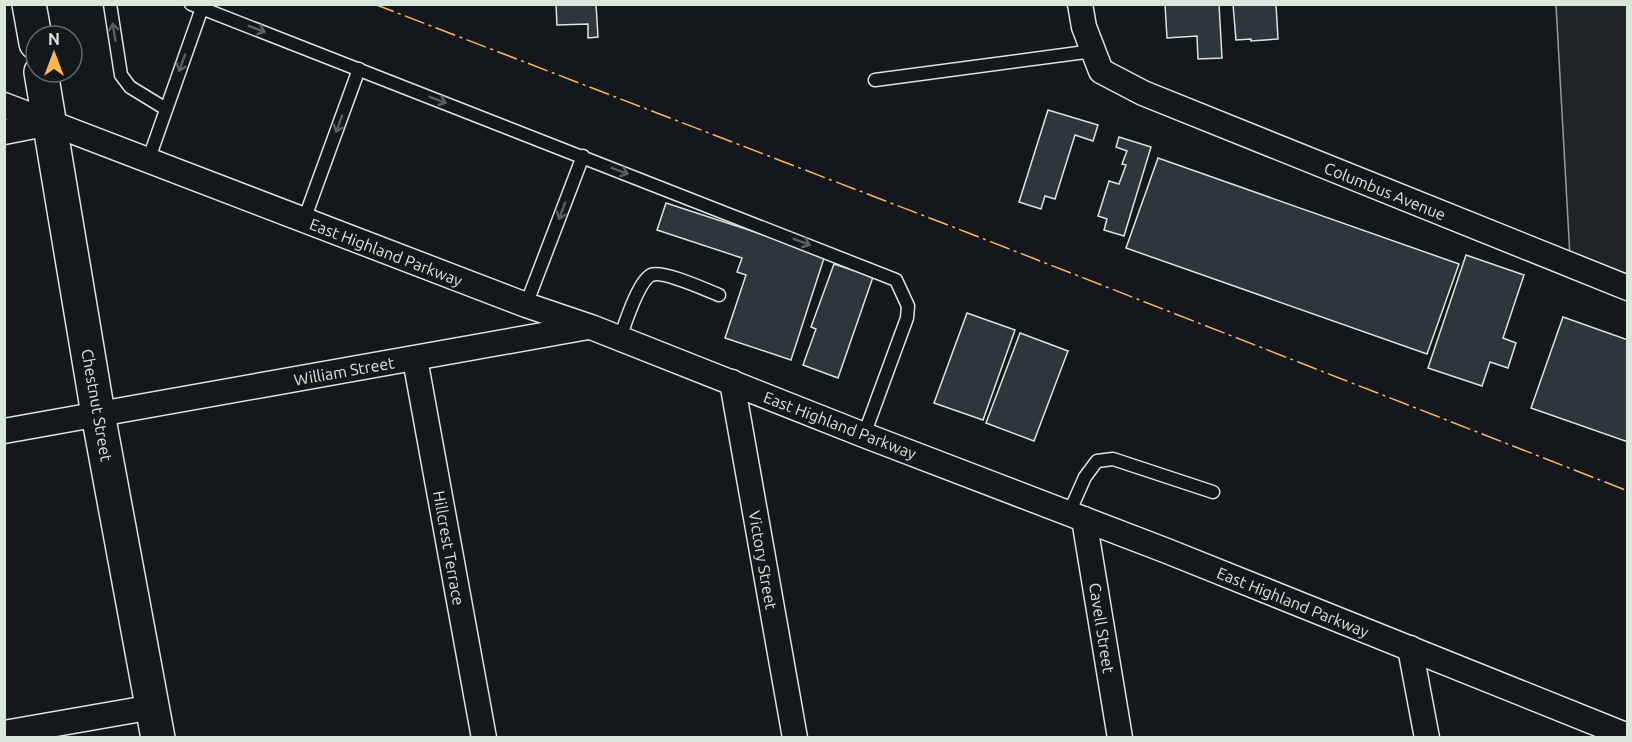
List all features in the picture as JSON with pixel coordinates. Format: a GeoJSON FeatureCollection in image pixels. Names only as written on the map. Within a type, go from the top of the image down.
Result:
{"type":"FeatureCollection","features":[{"type":"Feature","properties":{"kind":"street"},"geometry":{"type":"LineString","coordinates":[[29,4],[32,24]]}},
{"type":"Feature","properties":{"kind":"street","name":"Columbus Avenue"},"geometry":{"type":"LineString","coordinates":[[1080,4],[1084,27],[1101,71],[1143,93],[1628,288]]}},
{"type":"Feature","properties":{"kind":"street","name":"Chestnut Street"},"geometry":{"type":"LineString","coordinates":[[43,84],[98,414],[156,722]]}},
{"type":"Feature","properties":{"kind":"street","name":"East Highland Parkway"},"geometry":{"type":"LineString","coordinates":[[4,105],[526,305],[620,338],[1076,516],[1628,736]]}},
{"type":"Feature","properties":{"kind":"street"},"geometry":{"type":"LineString","coordinates":[[4,132],[50,123]]}},
{"type":"Feature","properties":{"kind":"street","name":"William Street"},"geometry":{"type":"LineString","coordinates":[[4,431],[591,327]]}},
{"type":"Feature","properties":{"kind":"street","name":"Hillcrest Terrace"},"geometry":{"type":"LineString","coordinates":[[415,359],[484,738]]}},
{"type":"Feature","properties":{"kind":"street","name":"Victory Street"},"geometry":{"type":"LineString","coordinates":[[732,382],[795,738]]}},
{"type":"Feature","properties":{"kind":"street","name":"Cavell Street"},"geometry":{"type":"LineString","coordinates":[[1076,516],[1120,738]]}},
{"type":"Feature","properties":{"kind":"street"},"geometry":{"type":"LineString","coordinates":[[1410,648],[1427,738]]}},
{"type":"Feature","properties":{"kind":"street"},"geometry":{"type":"LineString","coordinates":[[4,733],[156,722]]}},
{"type":"Feature","properties":{"kind":"lane"},"geometry":{"type":"LineString","coordinates":[[110,4],[121,75],[130,87],[166,109]]}},
{"type":"Feature","properties":{"kind":"lane"},"geometry":{"type":"LineString","coordinates":[[148,160],[197,6],[896,280],[908,306],[907,318],[864,435]]}},
{"type":"Feature","properties":{"kind":"lane"},"geometry":{"type":"LineString","coordinates":[[875,80],[1093,51]]}},
{"type":"Feature","properties":{"kind":"lane"},"geometry":{"type":"LineString","coordinates":[[304,220],[359,69]]}},
{"type":"Feature","properties":{"kind":"lane"},"geometry":{"type":"LineString","coordinates":[[526,305],[583,156]]}},
{"type":"Feature","properties":{"kind":"lane"},"geometry":{"type":"LineString","coordinates":[[620,338],[642,284],[651,275],[662,274],[719,295]]}},
{"type":"Feature","properties":{"kind":"lane"},"geometry":{"type":"LineString","coordinates":[[1076,516],[1085,477],[1097,461],[1113,459],[1214,492]]}},
{"type":"Feature","properties":{"kind":"shaded area"},"geometry":{"type":"Polygon","coordinates":[[[1556,5],[1627,5],[1627,280],[1570,257],[1556,5]]]}},
{"type":"Feature","properties":{"kind":"building"},"geometry":{"type":"Polygon","coordinates":[[[556,4],[596,4],[598,37],[588,38],[588,24],[557,25],[556,4]]]}},
{"type":"Feature","properties":{"kind":"building"},"geometry":{"type":"Polygon","coordinates":[[[1165,4],[1219,4],[1222,58],[1198,59],[1197,36],[1167,38],[1165,4]]]}},
{"type":"Feature","properties":{"kind":"building"},"geometry":{"type":"Polygon","coordinates":[[[1233,4],[1276,4],[1278,39],[1236,40],[1233,4]]]}},
{"type":"Feature","properties":{"kind":"building"},"geometry":{"type":"Polygon","coordinates":[[[1048,110],[1098,125],[1093,141],[1075,135],[1055,199],[1045,196],[1041,209],[1019,202],[1048,110]]]}},
{"type":"Feature","properties":{"kind":"building"},"geometry":{"type":"Polygon","coordinates":[[[1119,137],[1151,147],[1124,236],[1104,230],[1107,219],[1098,216],[1109,181],[1119,184],[1126,165],[1122,164],[1127,151],[1116,147],[1119,137]]]}},
{"type":"Feature","properties":{"kind":"building"},"geometry":{"type":"Polygon","coordinates":[[[1158,158],[1459,264],[1427,354],[1126,248],[1158,158]]]}},
{"type":"Feature","properties":{"kind":"building"},"geometry":{"type":"Polygon","coordinates":[[[666,203],[825,255],[791,360],[725,338],[746,275],[737,272],[742,258],[657,230],[666,203]]]}},
{"type":"Feature","properties":{"kind":"building"},"geometry":{"type":"Polygon","coordinates":[[[1466,255],[1524,275],[1503,338],[1516,343],[1508,368],[1490,362],[1482,386],[1428,368],[1466,255]]]}},
{"type":"Feature","properties":{"kind":"building"},"geometry":{"type":"Polygon","coordinates":[[[834,264],[873,277],[838,378],[803,365],[816,329],[811,327],[834,264]]]}},
{"type":"Feature","properties":{"kind":"building"},"geometry":{"type":"Polygon","coordinates":[[[967,313],[1015,330],[983,420],[934,403],[967,313]]]}},
{"type":"Feature","properties":{"kind":"building"},"geometry":{"type":"Polygon","coordinates":[[[1563,317],[1628,340],[1628,442],[1531,408],[1563,317]]]}},
{"type":"Feature","properties":{"kind":"building"},"geometry":{"type":"Polygon","coordinates":[[[1020,333],[1068,351],[1034,441],[986,423],[1020,333]]]}},
{"type":"Feature","properties":{"kind":"power"},"geometry":{"type":"LineString","coordinates":[[374,4],[1628,491]]}}]}
